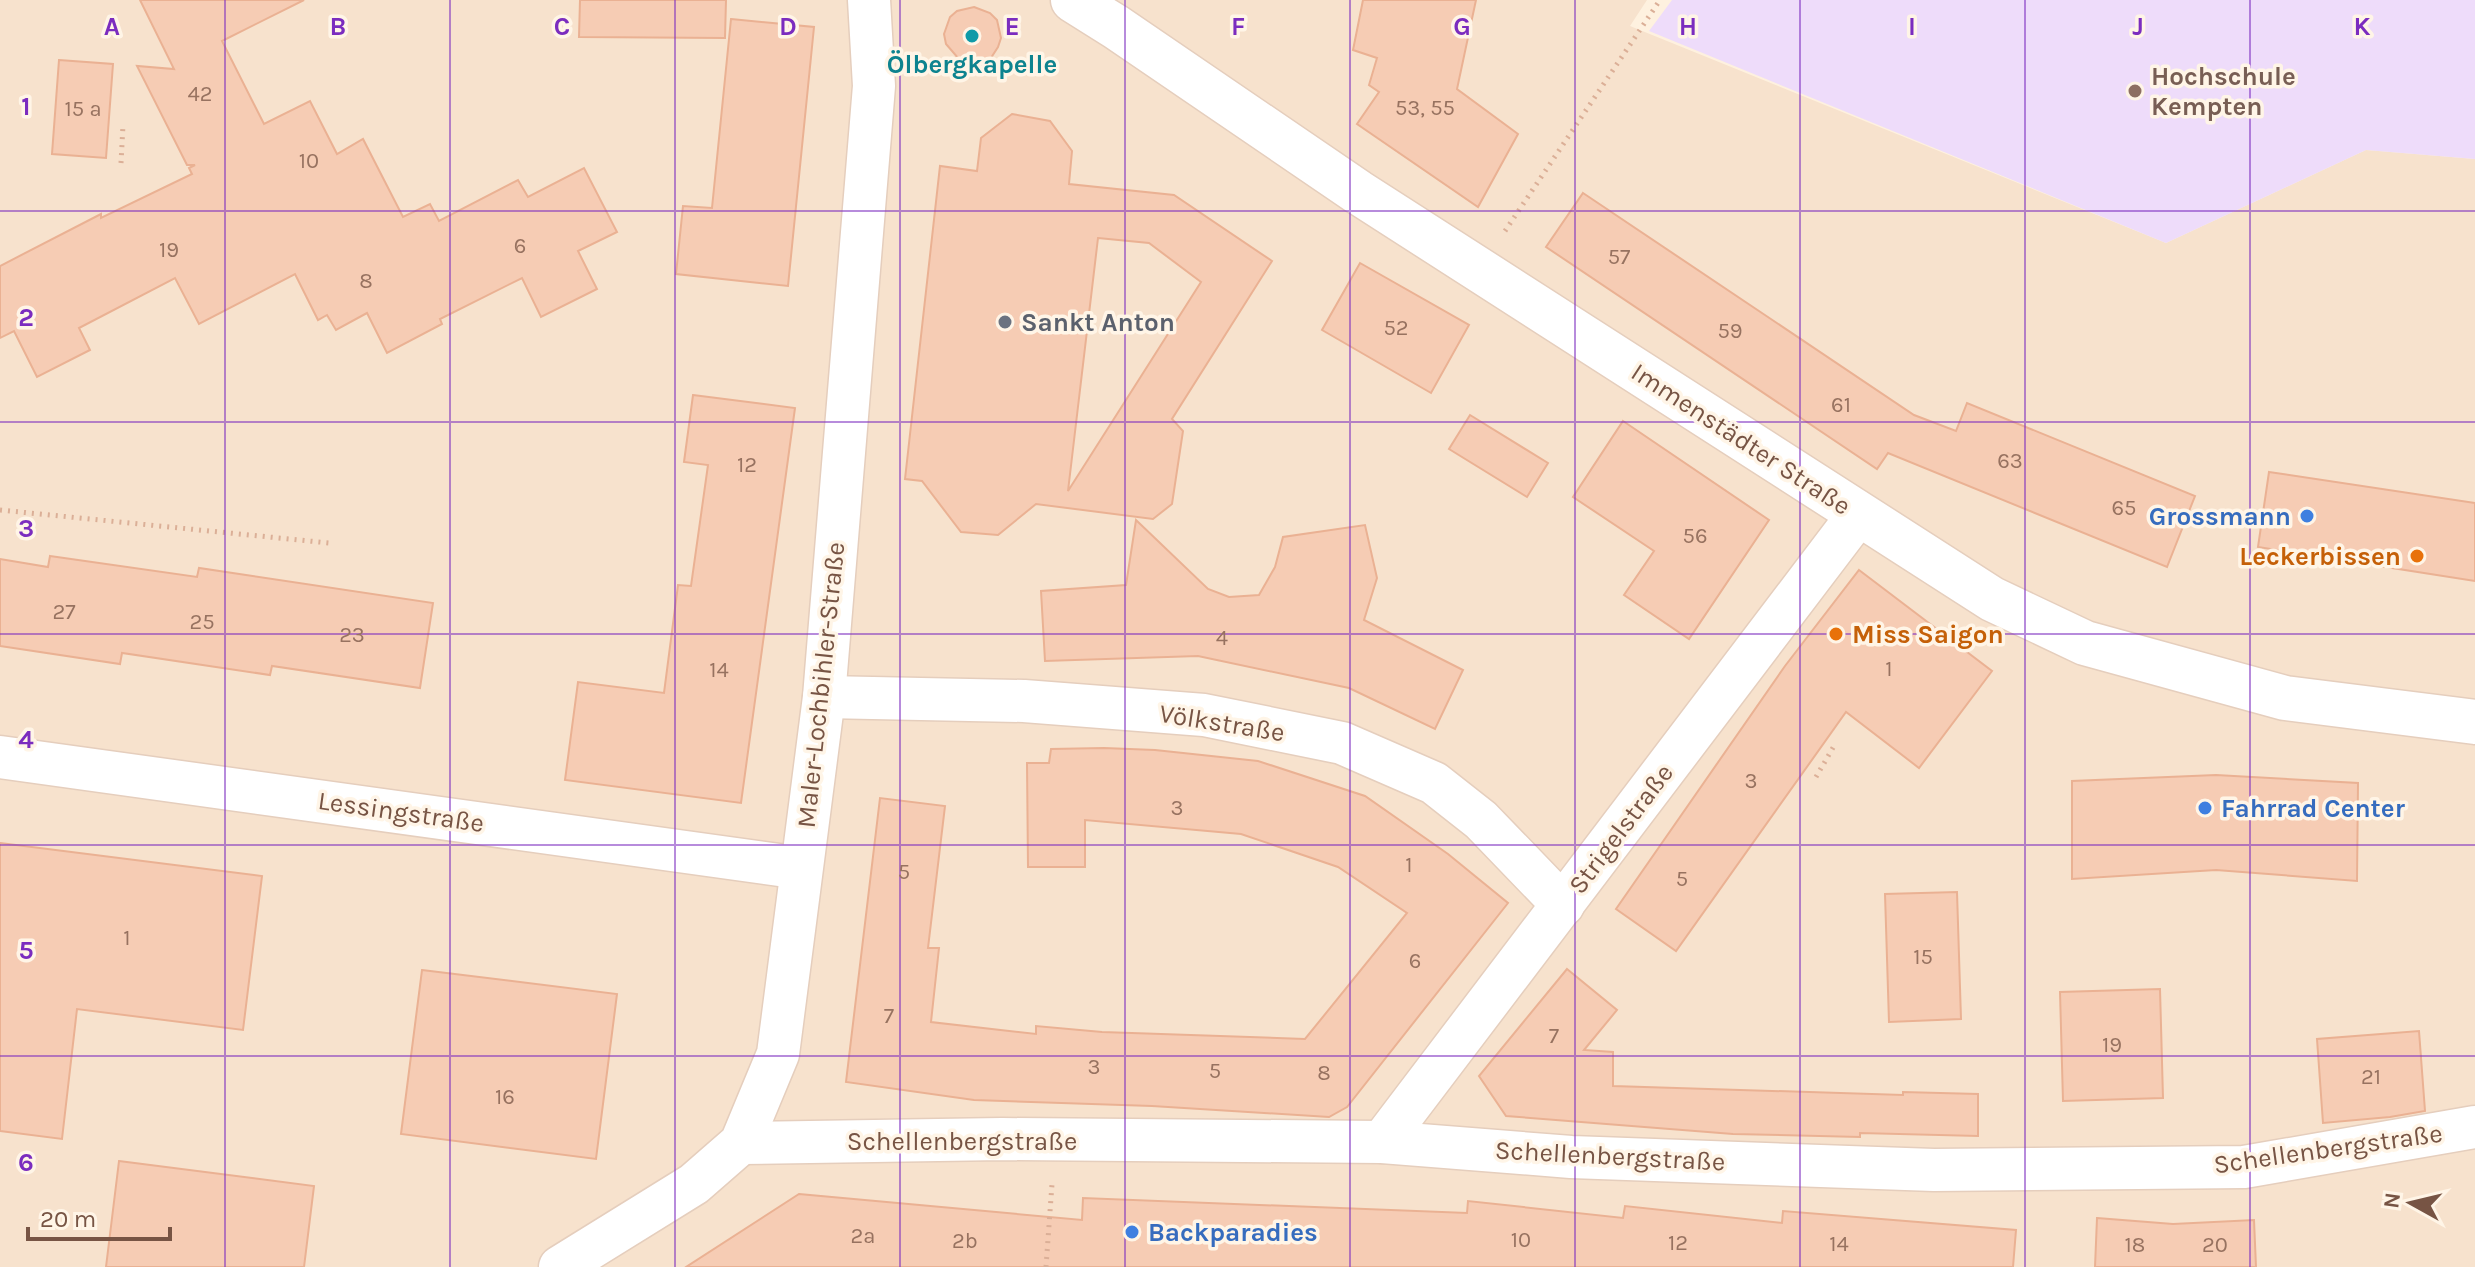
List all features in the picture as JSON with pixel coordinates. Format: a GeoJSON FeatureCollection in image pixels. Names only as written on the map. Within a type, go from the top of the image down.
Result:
{"type":"FeatureCollection","features":[{"type":"Feature","properties":{"kind":"street","name":"Maler-Lochbihler-Straße"},"geometry":{"type":"LineString","coordinates":[[560,1267],[694,1184],[741,1143],[778,1054],[824,697],[874,86],[869,0]]}},
{"type":"Feature","properties":{"kind":"street","name":"Immenstädter Straße"},"geometry":{"type":"LineString","coordinates":[[1073,0],[1358,192],[1992,599],[2085,643],[2285,698],[2475,722]]}},
{"type":"Feature","properties":{"kind":"street","name":"Strigelstraße"},"geometry":{"type":"LineString","coordinates":[[1382,1142],[1858,515]]}},
{"type":"Feature","properties":{"kind":"street","name":"Völkstraße"},"geometry":{"type":"LineString","coordinates":[[824,697],[1024,701],[1204,715],[1342,743],[1434,783],[1481,820],[1563,905]]}},
{"type":"Feature","properties":{"kind":"street","name":"Lessingstraße"},"geometry":{"type":"LineString","coordinates":[[0,757],[801,868]]}},
{"type":"Feature","properties":{"kind":"street","name":"Schellenbergstraße"},"geometry":{"type":"LineString","coordinates":[[741,1143],[1055,1139],[1382,1142],[1571,1157],[1934,1170],[2244,1167],[2475,1127]]}},
{"type":"Feature","properties":{"kind":"path"},"geometry":{"type":"LineString","coordinates":[[1480,269],[1660,0]]}},
{"type":"Feature","properties":{"kind":"path"},"geometry":{"type":"LineString","coordinates":[[121,163],[123,125]]}},
{"type":"Feature","properties":{"kind":"path"},"geometry":{"type":"LineString","coordinates":[[0,510],[329,543]]}},
{"type":"Feature","properties":{"kind":"path"},"geometry":{"type":"LineString","coordinates":[[1816,777],[1834,746]]}},
{"type":"Feature","properties":{"kind":"path"},"geometry":{"type":"LineString","coordinates":[[1046,1267],[1055,1139]]}},
{"type":"Feature","properties":{"kind":"shaded area"},"geometry":{"type":"Polygon","coordinates":[[[0,0],[1647,0],[1630,26],[2166,243],[2366,150],[2475,159],[2475,1267],[0,1267],[0,0]]]}},
{"type":"Feature","properties":{"kind":"shaded area","name":"Hochschule Kempten"},"geometry":{"type":"Polygon","coordinates":[[[1672,0],[2475,0],[2475,159],[2366,150],[2166,243],[1649,31],[1672,0]]]}},
{"type":"Feature","properties":{"kind":"building"},"geometry":{"type":"Polygon","coordinates":[[[140,0],[304,0],[222,41],[264,124],[310,101],[337,154],[363,139],[403,217],[430,204],[439,221],[518,180],[528,197],[584,168],[617,232],[578,251],[597,289],[541,317],[522,278],[440,319],[442,324],[387,353],[367,313],[336,330],[327,315],[318,320],[295,274],[199,324],[175,278],[79,328],[90,350],[37,377],[14,331],[0,338],[0,266],[101,214],[101,218],[192,174],[189,168],[195,165],[187,165],[137,66],[174,69],[140,0]]]}},
{"type":"Feature","properties":{"kind":"building"},"geometry":{"type":"Polygon","coordinates":[[[580,0],[726,0],[725,38],[579,37],[580,0]]]}},
{"type":"Feature","properties":{"kind":"building"},"geometry":{"type":"Polygon","coordinates":[[[1363,0],[1476,0],[1457,89],[1518,134],[1478,207],[1357,124],[1379,92],[1369,85],[1377,58],[1353,50],[1363,0]]]}},
{"type":"Feature","properties":{"kind":"building","name":"Ölbergkapelle"},"geometry":{"type":"Polygon","coordinates":[[[974,7],[990,13],[997,20],[1001,38],[987,64],[966,62],[946,44],[944,34],[950,17],[957,11],[974,7]]]}},
{"type":"Feature","properties":{"kind":"building"},"geometry":{"type":"Polygon","coordinates":[[[731,19],[814,27],[788,286],[676,274],[683,206],[712,208],[731,19]]]}},
{"type":"Feature","properties":{"kind":"building"},"geometry":{"type":"Polygon","coordinates":[[[59,60],[113,64],[106,158],[52,154],[59,60]]]}},
{"type":"Feature","properties":{"kind":"building","name":"Sankt Anton"},"geometry":{"type":"Polygon","coordinates":[[[1012,114],[1050,121],[1072,151],[1069,184],[1174,195],[1272,261],[1172,419],[1183,431],[1172,504],[1153,519],[1036,504],[998,535],[961,532],[922,481],[905,479],[940,166],[977,171],[981,138],[1012,114]],[[1098,238],[1068,491],[1201,282],[1149,243],[1098,238]]]}},
{"type":"Feature","properties":{"kind":"building"},"geometry":{"type":"Polygon","coordinates":[[[1583,193],[1914,415],[1956,431],[1967,403],[2195,496],[2167,567],[1888,453],[1877,469],[1546,247],[1583,193]]]}},
{"type":"Feature","properties":{"kind":"building"},"geometry":{"type":"Polygon","coordinates":[[[1360,263],[1469,325],[1431,393],[1322,330],[1360,263]]]}},
{"type":"Feature","properties":{"kind":"building"},"geometry":{"type":"Polygon","coordinates":[[[693,395],[795,408],[741,803],[565,780],[578,682],[664,693],[678,585],[691,586],[708,465],[684,462],[693,395]]]}},
{"type":"Feature","properties":{"kind":"building"},"geometry":{"type":"Polygon","coordinates":[[[1470,415],[1548,463],[1527,497],[1449,449],[1470,415]]]}},
{"type":"Feature","properties":{"kind":"building"},"geometry":{"type":"Polygon","coordinates":[[[1623,421],[1769,520],[1689,639],[1624,595],[1654,551],[1573,497],[1623,421]]]}},
{"type":"Feature","properties":{"kind":"building"},"geometry":{"type":"Polygon","coordinates":[[[2269,472],[2475,503],[2475,581],[2258,547],[2269,472]]]}},
{"type":"Feature","properties":{"kind":"building"},"geometry":{"type":"Polygon","coordinates":[[[1136,520],[1208,589],[1229,597],[1259,595],[1275,567],[1283,537],[1365,525],[1377,578],[1364,620],[1463,670],[1435,729],[1349,688],[1198,656],[1045,661],[1041,591],[1126,585],[1136,520]]]}},
{"type":"Feature","properties":{"kind":"building"},"geometry":{"type":"Polygon","coordinates":[[[50,556],[197,577],[199,568],[433,603],[420,688],[272,666],[270,675],[122,653],[120,664],[0,646],[0,559],[48,567],[50,556]]]}},
{"type":"Feature","properties":{"kind":"building"},"geometry":{"type":"Polygon","coordinates":[[[1859,570],[1992,671],[1919,768],[1846,712],[1676,951],[1616,909],[1785,666],[1859,570]]]}},
{"type":"Feature","properties":{"kind":"building"},"geometry":{"type":"Polygon","coordinates":[[[1104,748],[1258,761],[1365,796],[1448,854],[1508,903],[1347,1107],[1329,1117],[1152,1106],[974,1100],[846,1082],[880,798],[945,806],[928,948],[939,948],[931,1022],[1036,1034],[1036,1026],[1102,1032],[1305,1039],[1407,913],[1338,867],[1241,834],[1085,820],[1085,867],[1028,867],[1027,763],[1049,763],[1051,749],[1104,748]]]}},
{"type":"Feature","properties":{"kind":"building"},"geometry":{"type":"Polygon","coordinates":[[[2216,775],[2358,783],[2357,881],[2216,870],[2072,879],[2072,781],[2216,775]]]}},
{"type":"Feature","properties":{"kind":"building"},"geometry":{"type":"Polygon","coordinates":[[[0,843],[262,876],[243,1030],[77,1009],[62,1139],[0,1131],[0,843]]]}},
{"type":"Feature","properties":{"kind":"building"},"geometry":{"type":"Polygon","coordinates":[[[1957,892],[1961,1019],[1889,1022],[1885,894],[1957,892]]]}},
{"type":"Feature","properties":{"kind":"building"},"geometry":{"type":"Polygon","coordinates":[[[1567,969],[1617,1010],[1584,1050],[1613,1052],[1613,1086],[1903,1095],[1903,1092],[1978,1094],[1978,1136],[1733,1134],[1506,1116],[1479,1076],[1567,969]]]}},
{"type":"Feature","properties":{"kind":"building"},"geometry":{"type":"Polygon","coordinates":[[[422,970],[617,994],[596,1159],[401,1134],[422,970]]]}},
{"type":"Feature","properties":{"kind":"building"},"geometry":{"type":"Polygon","coordinates":[[[2160,989],[2163,1098],[2063,1101],[2060,992],[2160,989]]]}},
{"type":"Feature","properties":{"kind":"building"},"geometry":{"type":"Polygon","coordinates":[[[2419,1031],[2425,1111],[2323,1123],[2317,1039],[2419,1031]]]}},
{"type":"Feature","properties":{"kind":"building"},"geometry":{"type":"Polygon","coordinates":[[[119,1161],[314,1186],[304,1267],[106,1267],[119,1161]]]}},
{"type":"Feature","properties":{"kind":"building"},"geometry":{"type":"Polygon","coordinates":[[[799,1194],[1082,1220],[1083,1198],[1467,1213],[1468,1201],[1623,1218],[1625,1206],[1782,1223],[1783,1211],[2016,1230],[2013,1267],[686,1267],[799,1194]]]}},
{"type":"Feature","properties":{"kind":"building"},"geometry":{"type":"Polygon","coordinates":[[[2097,1218],[2173,1224],[2254,1220],[2256,1267],[2095,1267],[2097,1218]]]}},
{"type":"Feature","properties":{"kind":"place","name":"Ölbergkapelle"},"geometry":{"type":"Point","coordinates":[972,36]}},
{"type":"Feature","properties":{"kind":"place","name":"Hochschule Kempten"},"geometry":{"type":"Point","coordinates":[2135,91]}},
{"type":"Feature","properties":{"kind":"place","name":"Sankt Anton"},"geometry":{"type":"Point","coordinates":[1005,322]}},
{"type":"Feature","properties":{"kind":"place","name":"Grossmann"},"geometry":{"type":"Point","coordinates":[2307,516]}},
{"type":"Feature","properties":{"kind":"place","name":"Leckerbissen"},"geometry":{"type":"Point","coordinates":[2417,556]}},
{"type":"Feature","properties":{"kind":"place","name":"Miss Saigon"},"geometry":{"type":"Point","coordinates":[1836,634]}},
{"type":"Feature","properties":{"kind":"place","name":"Fahrrad Center"},"geometry":{"type":"Point","coordinates":[2205,808]}},
{"type":"Feature","properties":{"kind":"place","name":"Backparadies"},"geometry":{"type":"Point","coordinates":[1132,1232]}}]}
